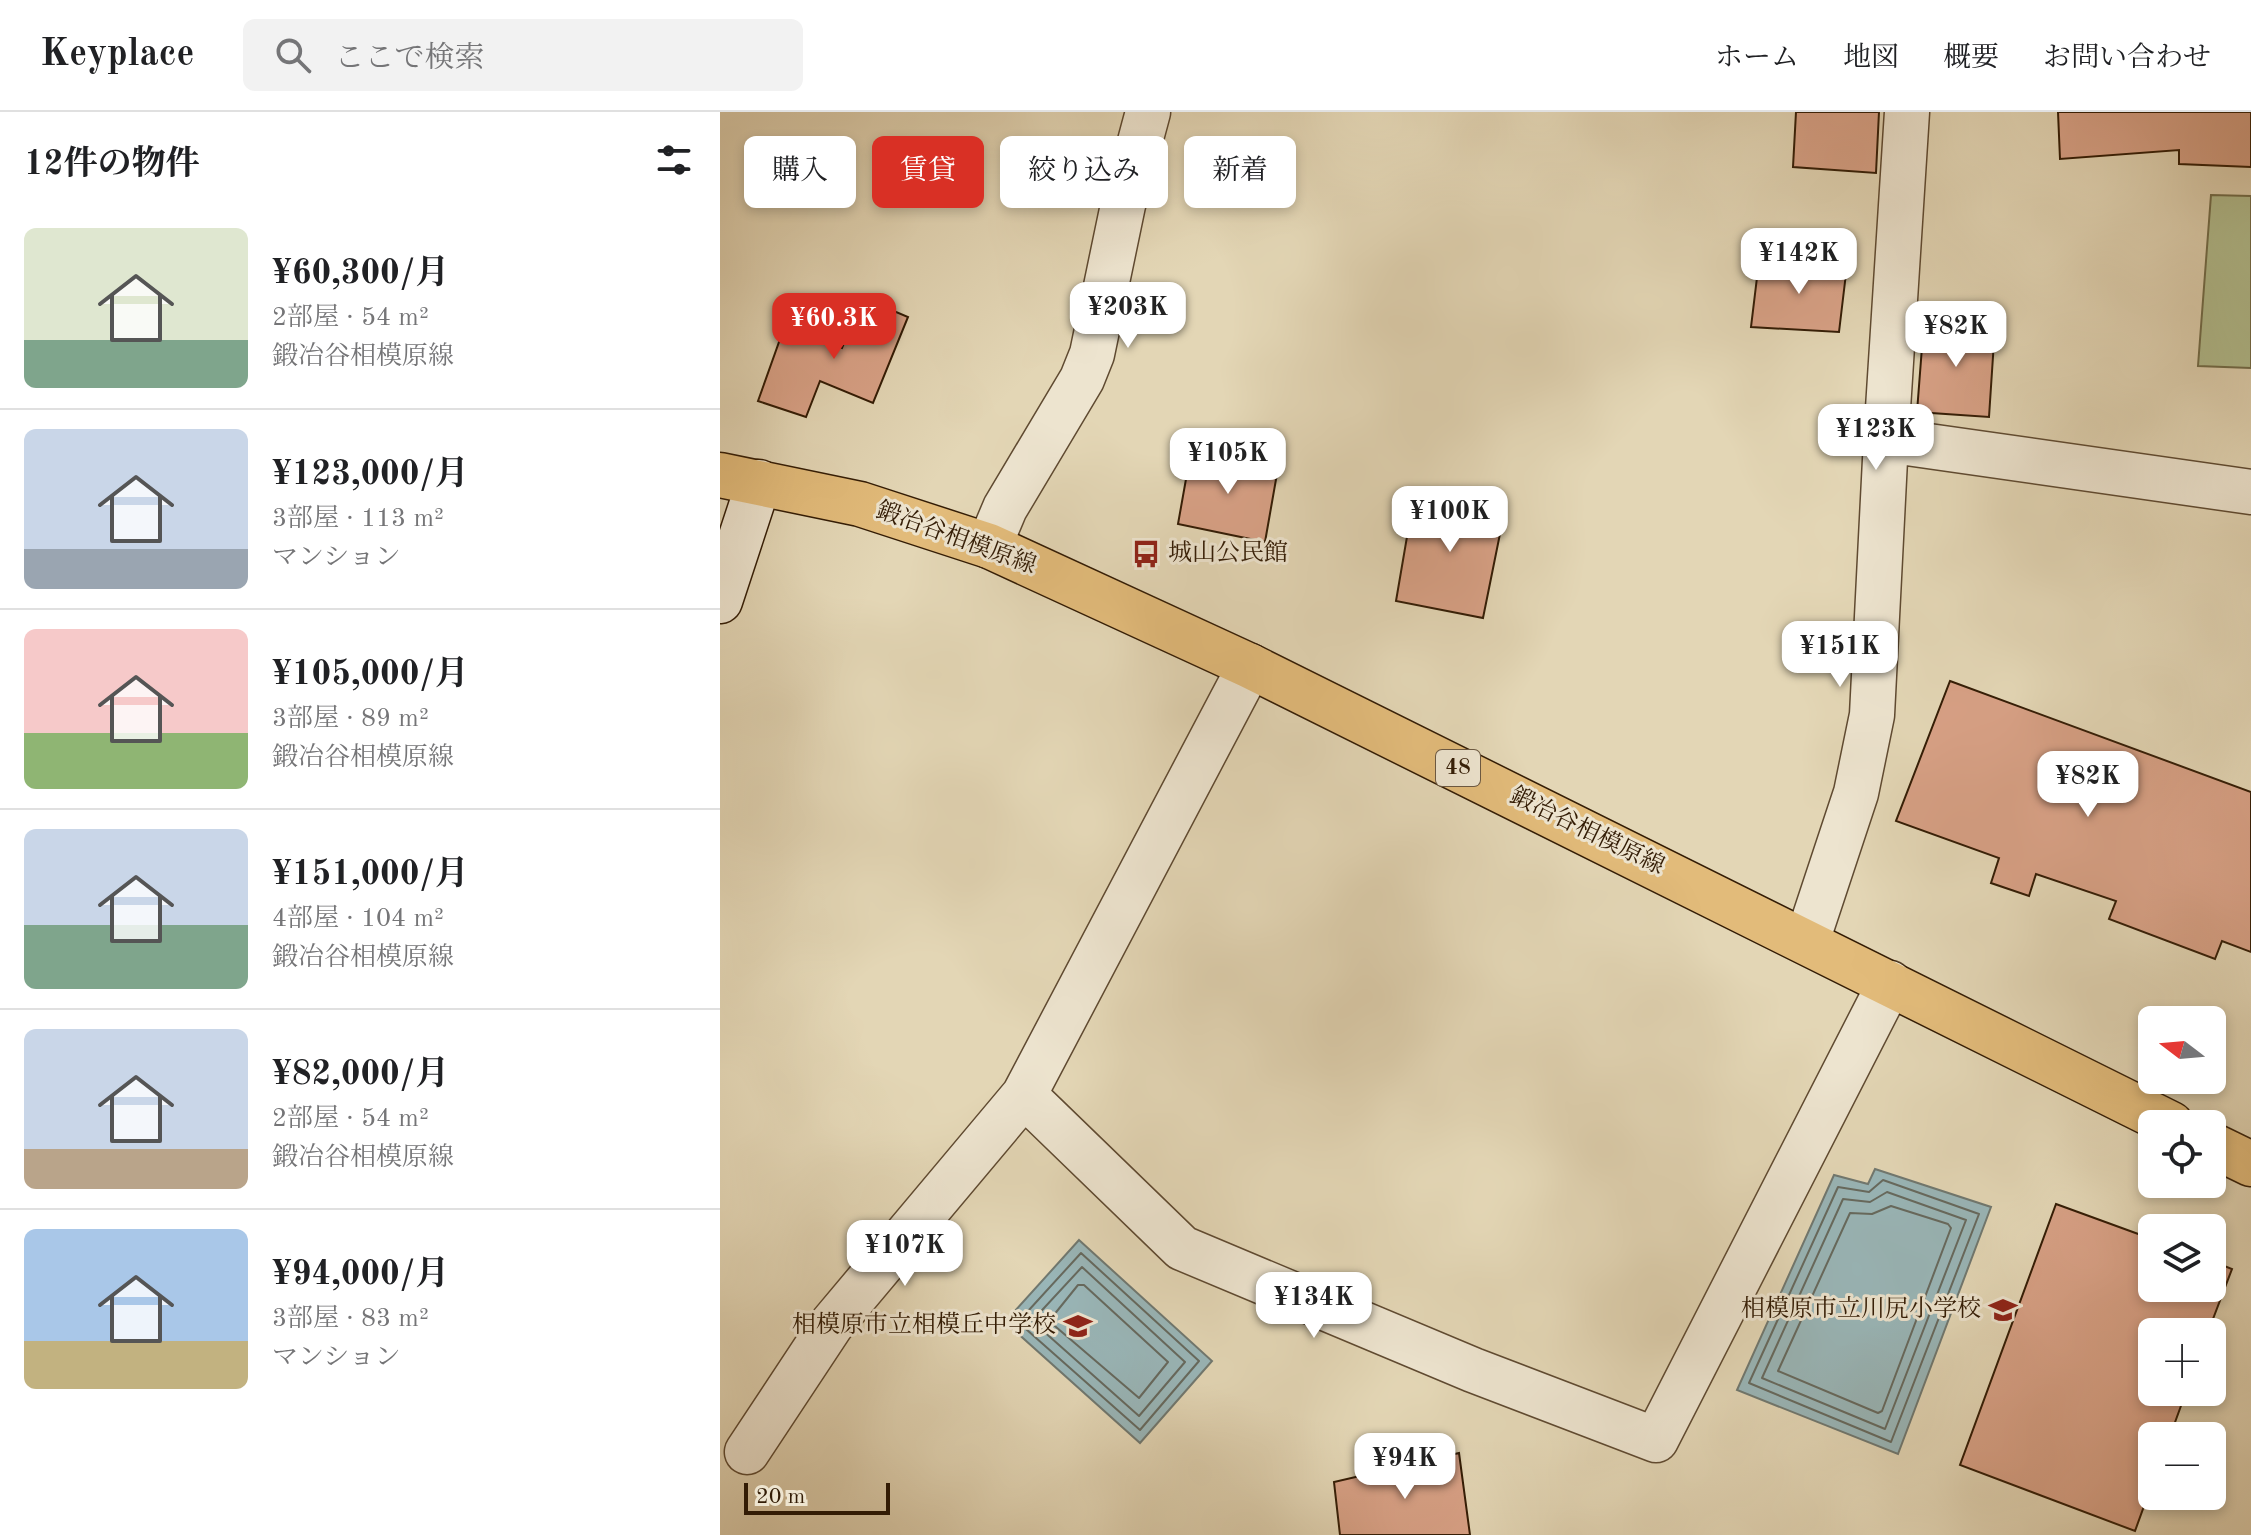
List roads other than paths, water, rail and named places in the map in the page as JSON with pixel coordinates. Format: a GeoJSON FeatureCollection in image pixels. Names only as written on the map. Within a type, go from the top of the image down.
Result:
{"type":"FeatureCollection","features":[{"type":"Feature","properties":{"kind":"main road","name":"鍛冶谷相模原線"},"geometry":{"type":"LineString","coordinates":[[740,479],[860,504],[989,546],[1250,666],[2143,1110]]}},
{"type":"Feature","properties":{"kind":"main road"},"geometry":{"type":"LineString","coordinates":[[2226,1152],[2251,1164]]}},
{"type":"Feature","properties":{"kind":"street"},"geometry":{"type":"LineString","coordinates":[[989,546],[1005,508],[1082,379],[1092,354],[1123,205],[1148,112]]}},
{"type":"Feature","properties":{"kind":"street"},"geometry":{"type":"LineString","coordinates":[[1807,941],[1843,837],[1872,715],[1907,112]]}},
{"type":"Feature","properties":{"kind":"street"},"geometry":{"type":"LineString","coordinates":[[1886,440],[2251,492]]}},
{"type":"Feature","properties":{"kind":"street"},"geometry":{"type":"LineString","coordinates":[[720,601],[740,479]]}},
{"type":"Feature","properties":{"kind":"street"},"geometry":{"type":"LineString","coordinates":[[747,1452],[831,1325],[1024,1095],[1250,666]]}},
{"type":"Feature","properties":{"kind":"street"},"geometry":{"type":"LineString","coordinates":[[1024,1095],[1182,1248],[1473,1370],[1656,1440],[1890,983]]}},
{"type":"Feature","properties":{"kind":"water"},"geometry":{"type":"Polygon","coordinates":[[[1875,1169],[1991,1207],[1898,1454],[1737,1390],[1834,1175],[1868,1184],[1875,1169]]]}},
{"type":"Feature","properties":{"kind":"water"},"geometry":{"type":"Polygon","coordinates":[[[1079,1240],[1212,1361],[1140,1443],[1005,1322],[1079,1240]]]}},
{"type":"Feature","properties":{"kind":"place","name":"城山公民館"},"geometry":{"type":"Point","coordinates":[1146,554]}},
{"type":"Feature","properties":{"kind":"place","name":"相模原市立川尻小学校"},"geometry":{"type":"Point","coordinates":[2003,1310]}},
{"type":"Feature","properties":{"kind":"place","name":"相模原市立相模丘中学校"},"geometry":{"type":"Point","coordinates":[1078,1326]}}]}
